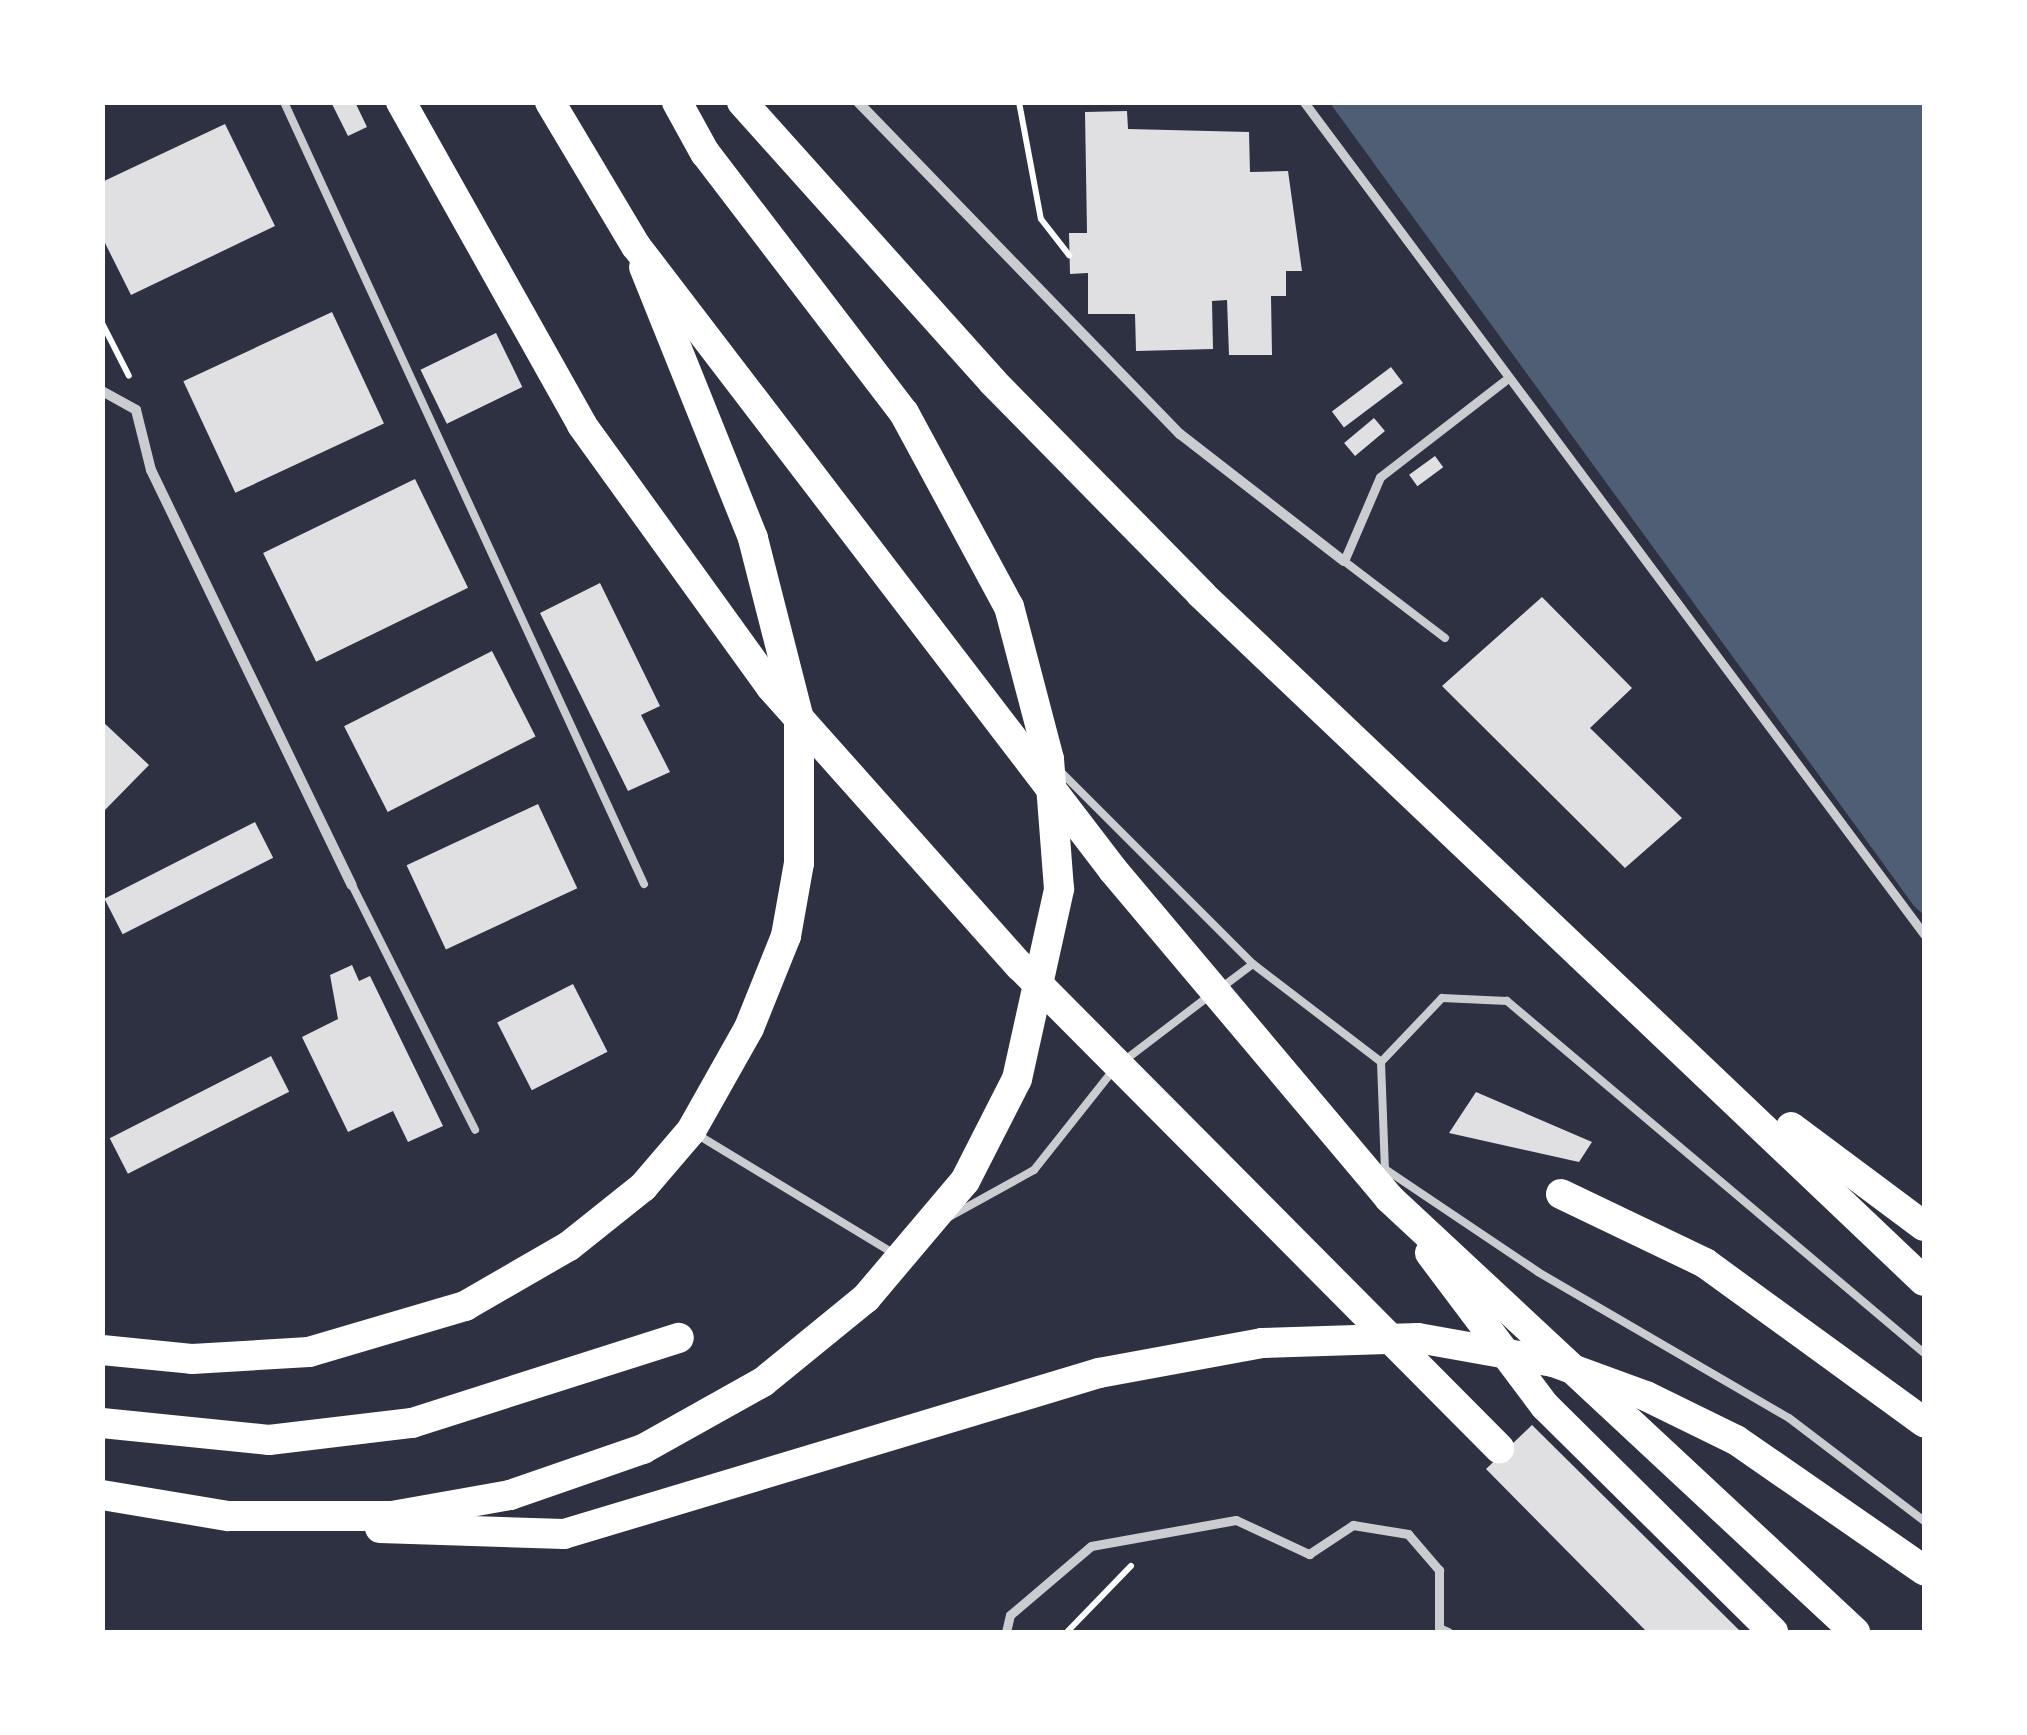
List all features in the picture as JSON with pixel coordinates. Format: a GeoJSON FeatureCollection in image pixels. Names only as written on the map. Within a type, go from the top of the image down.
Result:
{"type":"FeatureCollection","features":[{"type":"Feature","properties":{"kind":"highway"},"geometry":{"type":"LineString","coordinates":[[401,102],[582,425],[771,687],[1020,966],[1499,1448]]}},
{"type":"Feature","properties":{"kind":"highway"},"geometry":{"type":"LineString","coordinates":[[550,102],[636,246],[901,587],[1113,870],[1389,1198],[1544,1406],[1773,1632]]}},
{"type":"Feature","properties":{"kind":"highway"},"geometry":{"type":"LineString","coordinates":[[327,1520],[510,1495],[642,1449],[763,1382],[904,1260],[931,1227],[992,1132],[1036,1022],[1059,888],[1049,760],[1009,607],[942,474],[677,102]]}},
{"type":"Feature","properties":{"kind":"highway"},"geometry":{"type":"LineString","coordinates":[[742,102],[993,382],[1201,594],[1694,1052],[1924,1280]]}},
{"type":"Feature","properties":{"kind":"highway"},"geometry":{"type":"LineString","coordinates":[[102,1350],[252,1358],[426,1323],[569,1246],[643,1187],[691,1131],[749,1028],[786,936],[799,862],[800,720],[753,538],[636,246]]}},
{"type":"Feature","properties":{"kind":"highway"},"geometry":{"type":"LineString","coordinates":[[1694,1052],[1924,1226]]}},
{"type":"Feature","properties":{"kind":"highway"},"geometry":{"type":"LineString","coordinates":[[1561,1194],[1705,1263],[1924,1422]]}},
{"type":"Feature","properties":{"kind":"highway"},"geometry":{"type":"LineString","coordinates":[[1389,1198],[1855,1632]]}},
{"type":"Feature","properties":{"kind":"highway"},"geometry":{"type":"LineString","coordinates":[[102,1423],[234,1440],[412,1423],[679,1338]]}},
{"type":"Feature","properties":{"kind":"highway"},"geometry":{"type":"LineString","coordinates":[[102,1495],[228,1516],[327,1520],[480,1538],[564,1534],[1099,1373],[1262,1343],[1418,1338],[1536,1358],[1646,1396],[1736,1440],[1924,1570]]}},
{"type":"Feature","properties":{"kind":"street"},"geometry":{"type":"LineString","coordinates":[[858,102],[1180,434],[1344,561],[1380,478],[1504,381]]}},
{"type":"Feature","properties":{"kind":"street"},"geometry":{"type":"LineString","coordinates":[[1304,102],[1504,381],[1924,934]]}},
{"type":"Feature","properties":{"kind":"street"},"geometry":{"type":"LineString","coordinates":[[102,390],[136,410],[150,470],[352,885]]}},
{"type":"Feature","properties":{"kind":"street"},"geometry":{"type":"LineString","coordinates":[[1006,1632],[1010,1615],[1091,1546],[1236,1520],[1309,1554],[1340,1529],[1394,1526],[1440,1570],[1439,1628],[1448,1632]]}},
{"type":"Feature","properties":{"kind":"lane"},"geometry":{"type":"LineString","coordinates":[[284,102],[644,884]]}},
{"type":"Feature","properties":{"kind":"lane"},"geometry":{"type":"LineString","coordinates":[[1344,561],[1446,638]]}},
{"type":"Feature","properties":{"kind":"lane"},"geometry":{"type":"LineString","coordinates":[[1049,760],[1253,964],[1380,1062]]}},
{"type":"Feature","properties":{"kind":"lane"},"geometry":{"type":"LineString","coordinates":[[352,885],[476,1130]]}},
{"type":"Feature","properties":{"kind":"lane"},"geometry":{"type":"LineString","coordinates":[[931,1227],[1034,1170],[1104,1076],[1253,964]]}},
{"type":"Feature","properties":{"kind":"lane"},"geometry":{"type":"LineString","coordinates":[[1924,1353],[1507,1002],[1442,998],[1380,1062],[1385,1169],[1538,1272],[1789,1418],[1924,1521]]}},
{"type":"Feature","properties":{"kind":"lane"},"geometry":{"type":"LineString","coordinates":[[691,1131],[904,1260]]}},
{"type":"Feature","properties":{"kind":"path"},"geometry":{"type":"LineString","coordinates":[[1020,102],[1040,219],[1069,255]]}},
{"type":"Feature","properties":{"kind":"path"},"geometry":{"type":"LineString","coordinates":[[102,323],[136,410]]}},
{"type":"Feature","properties":{"kind":"path"},"geometry":{"type":"LineString","coordinates":[[1067,1632],[1159,1535]]}},
{"type":"Feature","properties":{"kind":"water"},"geometry":{"type":"Polygon","coordinates":[[[1330,103],[1924,103],[1924,915],[1914,906],[1330,103]]]}},
{"type":"Feature","properties":{"kind":"building"},"geometry":{"type":"Polygon","coordinates":[[[331,102],[355,102],[367,127],[348,136],[331,102]]]}},
{"type":"Feature","properties":{"kind":"building"},"geometry":{"type":"Polygon","coordinates":[[[1127,111],[1128,129],[1249,132],[1250,172],[1288,171],[1302,271],[1286,271],[1286,296],[1271,296],[1272,355],[1229,355],[1227,300],[1212,301],[1213,349],[1136,351],[1135,314],[1088,314],[1088,273],[1070,274],[1069,233],[1087,233],[1085,112],[1127,111]]]}},
{"type":"Feature","properties":{"kind":"building"},"geometry":{"type":"Polygon","coordinates":[[[225,124],[275,226],[131,295],[102,237],[102,182],[225,124]]]}},
{"type":"Feature","properties":{"kind":"building"},"geometry":{"type":"Polygon","coordinates":[[[332,312],[384,423],[235,493],[183,381],[332,312]]]}},
{"type":"Feature","properties":{"kind":"building"},"geometry":{"type":"Polygon","coordinates":[[[496,333],[522,387],[447,424],[421,370],[496,333]]]}},
{"type":"Feature","properties":{"kind":"building"},"geometry":{"type":"Polygon","coordinates":[[[1391,367],[1403,383],[1344,428],[1332,412],[1391,367]]]}},
{"type":"Feature","properties":{"kind":"building"},"geometry":{"type":"Polygon","coordinates":[[[1374,418],[1385,431],[1355,456],[1344,443],[1374,418]]]}},
{"type":"Feature","properties":{"kind":"building"},"geometry":{"type":"Polygon","coordinates":[[[1435,456],[1443,467],[1417,486],[1409,475],[1435,456]]]}},
{"type":"Feature","properties":{"kind":"building"},"geometry":{"type":"Polygon","coordinates":[[[415,479],[468,588],[316,662],[263,553],[415,479]]]}},
{"type":"Feature","properties":{"kind":"building"},"geometry":{"type":"Polygon","coordinates":[[[600,583],[660,706],[641,715],[670,772],[628,791],[540,613],[600,583]]]}},
{"type":"Feature","properties":{"kind":"building"},"geometry":{"type":"Polygon","coordinates":[[[1542,597],[1632,688],[1590,728],[1682,818],[1625,868],[1442,686],[1542,597]]]}},
{"type":"Feature","properties":{"kind":"building"},"geometry":{"type":"Polygon","coordinates":[[[492,651],[536,737],[388,812],[344,726],[492,651]]]}},
{"type":"Feature","properties":{"kind":"building"},"geometry":{"type":"Polygon","coordinates":[[[102,721],[149,765],[102,813],[102,721]]]}},
{"type":"Feature","properties":{"kind":"building"},"geometry":{"type":"Polygon","coordinates":[[[538,804],[577,888],[446,950],[407,865],[538,804]]]}},
{"type":"Feature","properties":{"kind":"building"},"geometry":{"type":"Polygon","coordinates":[[[255,822],[273,858],[123,934],[104,899],[255,822]]]}},
{"type":"Feature","properties":{"kind":"building"},"geometry":{"type":"Polygon","coordinates":[[[352,965],[359,981],[370,976],[443,1126],[408,1142],[393,1111],[348,1132],[302,1037],[338,1019],[330,975],[352,965]]]}},
{"type":"Feature","properties":{"kind":"building"},"geometry":{"type":"Polygon","coordinates":[[[573,984],[608,1052],[532,1090],[497,1023],[573,984]]]}},
{"type":"Feature","properties":{"kind":"building"},"geometry":{"type":"Polygon","coordinates":[[[271,1056],[289,1092],[128,1174],[110,1138],[271,1056]]]}},
{"type":"Feature","properties":{"kind":"building"},"geometry":{"type":"Polygon","coordinates":[[[1476,1092],[1592,1142],[1579,1162],[1449,1133],[1476,1092]]]}},
{"type":"Feature","properties":{"kind":"building"},"geometry":{"type":"Polygon","coordinates":[[[1532,1425],[1741,1632],[1647,1632],[1486,1469],[1532,1425]]]}}]}
